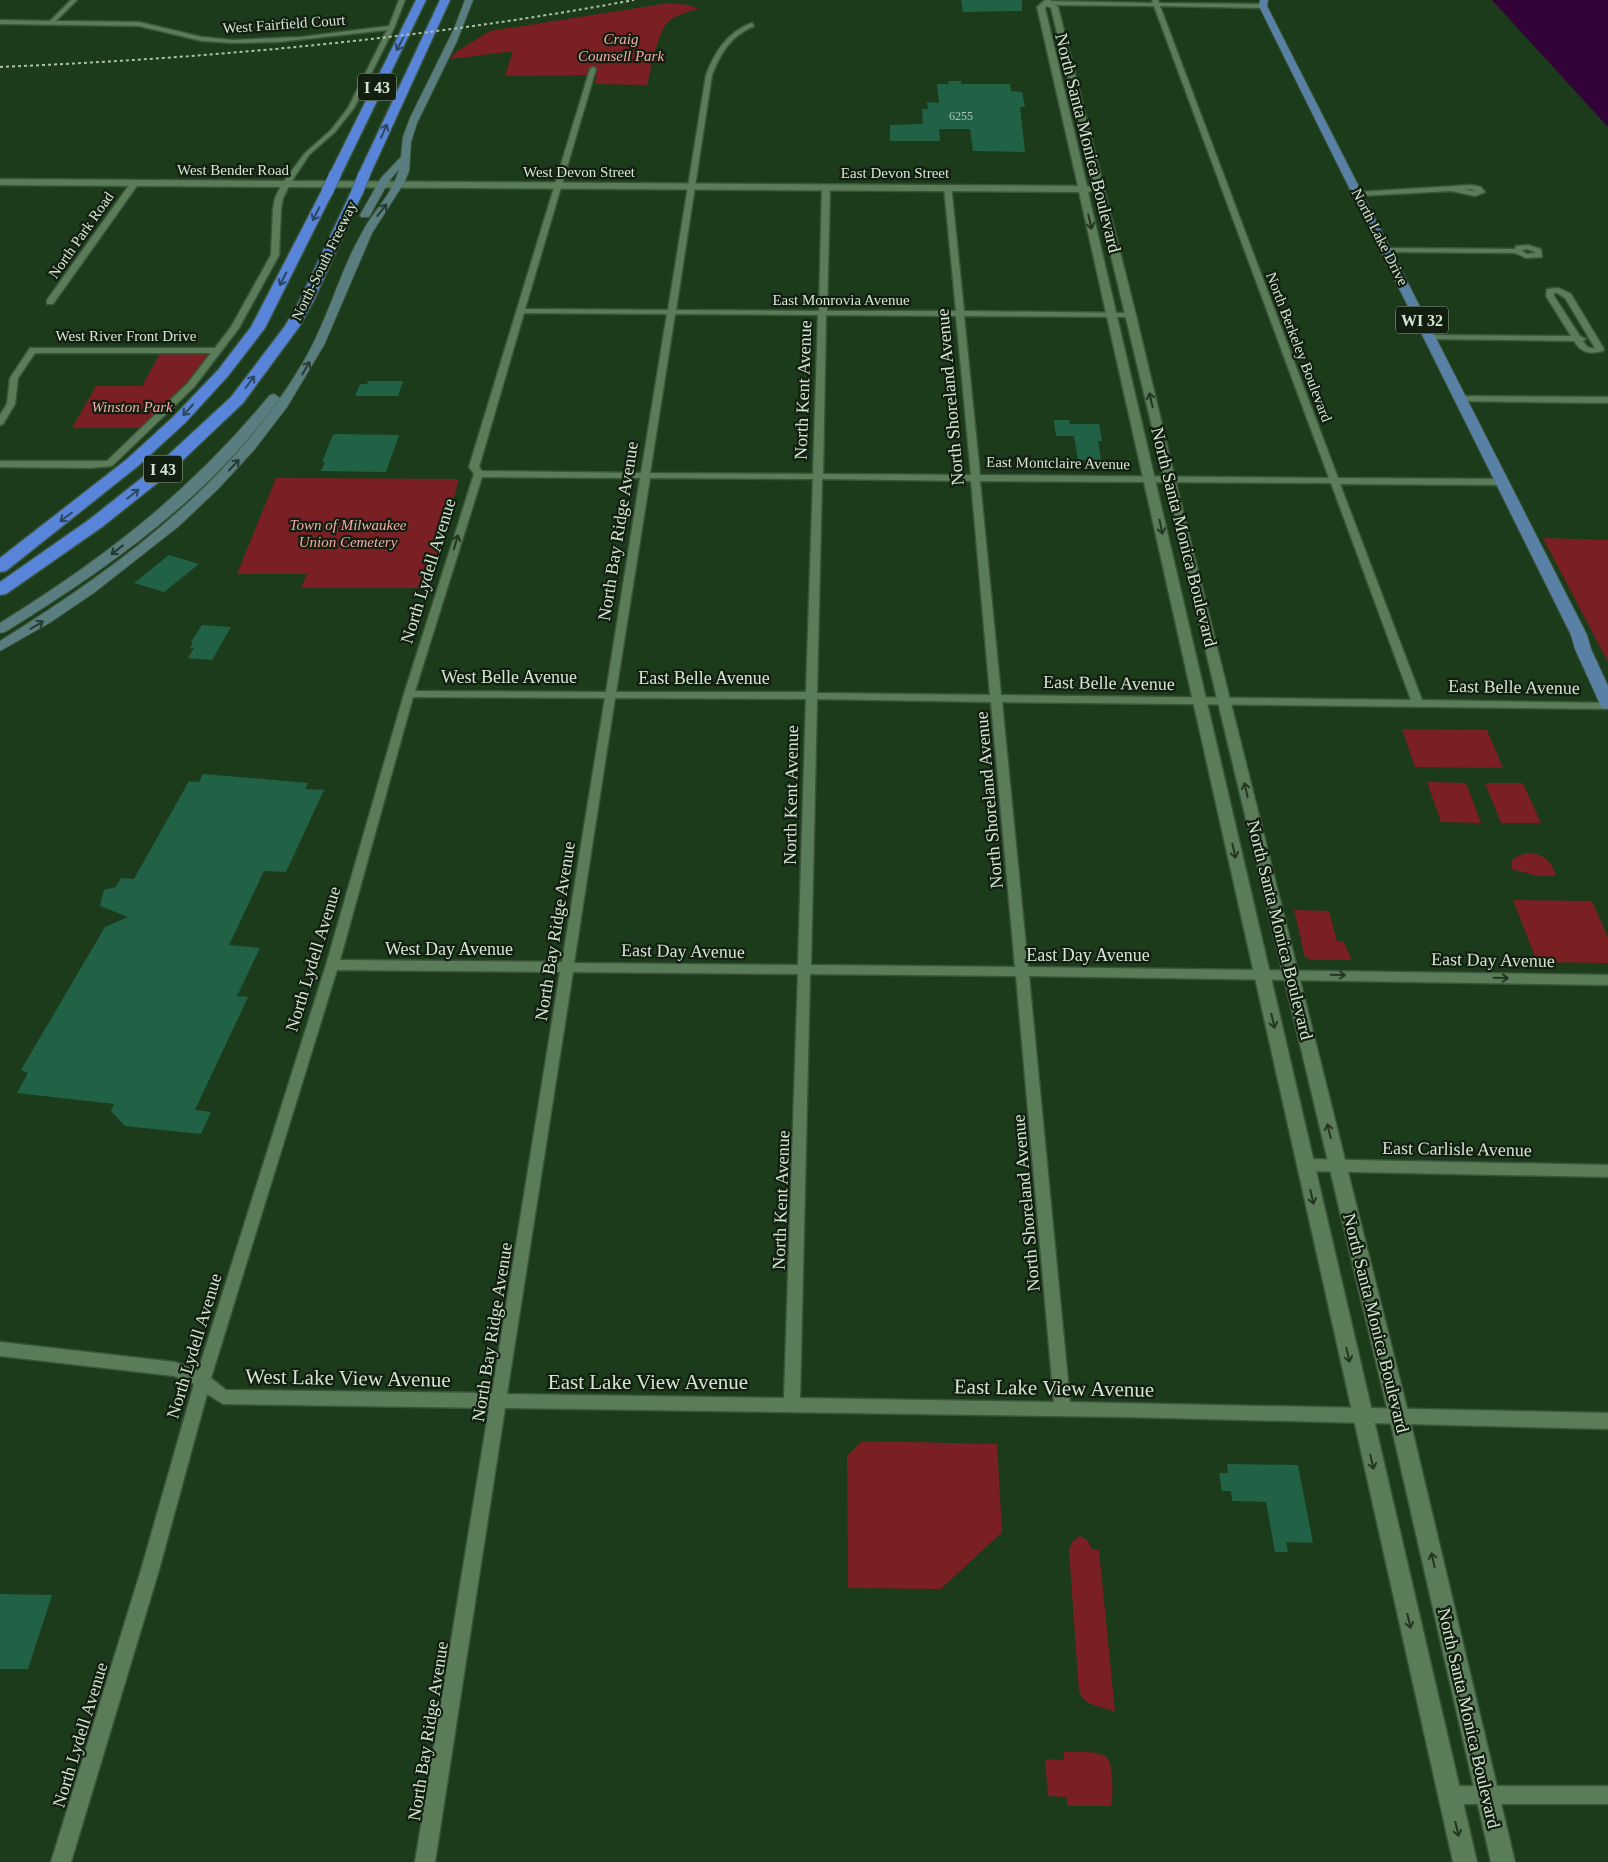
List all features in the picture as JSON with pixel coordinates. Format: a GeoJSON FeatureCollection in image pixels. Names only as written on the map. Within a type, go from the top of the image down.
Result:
{"type":"FeatureCollection","features":[{"type":"Feature","properties":{"kind":"highway","name":"North-South Freeway"},"geometry":{"type":"LineString","coordinates":[[0,567],[132,463],[179,420],[223,373],[258,328],[421,0]]}},
{"type":"Feature","properties":{"kind":"highway","name":"North-South Freeway"},"geometry":{"type":"LineString","coordinates":[[0,590],[96,523],[152,479],[237,400],[292,328],[307,300],[405,83],[445,0]]}},
{"type":"Feature","properties":{"kind":"main road"},"geometry":{"type":"LineString","coordinates":[[356,227],[390,185],[404,158],[418,108],[457,30],[469,0]]}},
{"type":"Feature","properties":{"kind":"main road","name":"North Lake Drive"},"geometry":{"type":"LineString","coordinates":[[1264,3],[1501,482],[1580,635],[1608,705]]}},
{"type":"Feature","properties":{"kind":"main road"},"geometry":{"type":"LineString","coordinates":[[0,647],[54,615],[116,572],[200,501],[246,453],[280,409],[312,358],[361,244],[374,219],[389,200],[390,185]]}},
{"type":"Feature","properties":{"kind":"main road"},"geometry":{"type":"LineString","coordinates":[[0,629],[55,595],[98,565],[183,498],[263,412],[296,365],[310,340],[346,248]]}},
{"type":"Feature","properties":{"kind":"main road","name":"North Lake Drive"},"geometry":{"type":"LineString","coordinates":[[1580,635],[1592,649],[1608,677]]}},
{"type":"Feature","properties":{"kind":"street"},"geometry":{"type":"LineString","coordinates":[[52,22],[74,0]]}},
{"type":"Feature","properties":{"kind":"street"},"geometry":{"type":"LineString","coordinates":[[0,464],[107,464],[116,459],[175,402],[219,351],[243,315],[275,255],[277,209],[279,198],[286,184],[307,154],[333,131],[351,108],[391,28],[402,0]]}},
{"type":"Feature","properties":{"kind":"street"},"geometry":{"type":"LineString","coordinates":[[1048,2],[1264,3]]}},
{"type":"Feature","properties":{"kind":"street","name":"North Santa Monica Boulevard"},"geometry":{"type":"LineString","coordinates":[[1464,1862],[1041,7],[1048,2],[1054,7],[1131,316],[1169,479],[1399,1416],[1503,1862]]}},
{"type":"Feature","properties":{"kind":"street","name":"North Berkeley Boulevard"},"geometry":{"type":"LineString","coordinates":[[1155,2],[1418,704]]}},
{"type":"Feature","properties":{"kind":"street","name":"West Fairfield Court"},"geometry":{"type":"LineString","coordinates":[[0,22],[140,24],[181,35],[211,40],[238,41],[285,39],[391,28]]}},
{"type":"Feature","properties":{"kind":"street","name":"North Bay Ridge Avenue"},"geometry":{"type":"LineString","coordinates":[[425,1862],[670,312],[712,67],[724,43],[740,29],[752,25]]}},
{"type":"Feature","properties":{"kind":"street","name":"North Lydell Avenue"},"geometry":{"type":"LineString","coordinates":[[62,1862],[150,1570],[203,1381],[332,965],[409,694],[476,480],[480,474],[474,467],[593,69]]}},
{"type":"Feature","properties":{"kind":"street","name":"West Bender Road"},"geometry":{"type":"LineString","coordinates":[[0,182],[466,185]]}},
{"type":"Feature","properties":{"kind":"street","name":"North Park Road"},"geometry":{"type":"LineString","coordinates":[[50,302],[135,183]]}},
{"type":"Feature","properties":{"kind":"street","name":"West Devon Street"},"geometry":{"type":"LineString","coordinates":[[466,185],[692,186]]}},
{"type":"Feature","properties":{"kind":"street","name":"East Devon Street"},"geometry":{"type":"LineString","coordinates":[[692,186],[1098,189]]}},
{"type":"Feature","properties":{"kind":"street","name":"North Kent Avenue"},"geometry":{"type":"LineString","coordinates":[[792,1405],[826,187]]}},
{"type":"Feature","properties":{"kind":"street","name":"North Shoreland Avenue"},"geometry":{"type":"LineString","coordinates":[[948,187],[974,477],[997,698],[1064,1409]]}},
{"type":"Feature","properties":{"kind":"street"},"geometry":{"type":"LineString","coordinates":[[1359,194],[1453,189]]}},
{"type":"Feature","properties":{"kind":"street"},"geometry":{"type":"LineString","coordinates":[[1387,250],[1517,251]]}},
{"type":"Feature","properties":{"kind":"street"},"geometry":{"type":"LineString","coordinates":[[1430,337],[1577,339],[1595,339],[1568,296],[1559,290],[1550,291],[1550,296],[1577,339]]}},
{"type":"Feature","properties":{"kind":"street","name":"East Monrovia Avenue"},"geometry":{"type":"LineString","coordinates":[[521,311],[1131,316]]}},
{"type":"Feature","properties":{"kind":"street","name":"West River Front Drive"},"geometry":{"type":"LineString","coordinates":[[0,422],[11,404],[14,378],[33,350],[219,351]]}},
{"type":"Feature","properties":{"kind":"street"},"geometry":{"type":"LineString","coordinates":[[1461,399],[1608,400]]}},
{"type":"Feature","properties":{"kind":"street","name":"East Montclaire Avenue"},"geometry":{"type":"LineString","coordinates":[[480,474],[1501,482]]}},
{"type":"Feature","properties":{"kind":"street","name":"West Belle Avenue"},"geometry":{"type":"LineString","coordinates":[[409,694],[610,695]]}},
{"type":"Feature","properties":{"kind":"street","name":"East Belle Avenue"},"geometry":{"type":"LineString","coordinates":[[610,695],[1608,705]]}},
{"type":"Feature","properties":{"kind":"street","name":"West Day Avenue"},"geometry":{"type":"LineString","coordinates":[[332,965],[567,967]]}},
{"type":"Feature","properties":{"kind":"street","name":"East Day Avenue"},"geometry":{"type":"LineString","coordinates":[[567,967],[1290,974],[1608,980]]}},
{"type":"Feature","properties":{"kind":"street","name":"East Carlisle Avenue"},"geometry":{"type":"LineString","coordinates":[[1305,1165],[1608,1171]]}},
{"type":"Feature","properties":{"kind":"street","name":"West Lake View Avenue"},"geometry":{"type":"LineString","coordinates":[[0,1349],[175,1369],[203,1381],[223,1397],[498,1402]]}},
{"type":"Feature","properties":{"kind":"street","name":"East Lake View Avenue"},"geometry":{"type":"LineString","coordinates":[[498,1402],[1064,1409],[1608,1421]]}},
{"type":"Feature","properties":{"kind":"street"},"geometry":{"type":"LineString","coordinates":[[1449,1795],[1608,1795]]}},
{"type":"Feature","properties":{"kind":"green space","name":"Craig Counsell Park"},"geometry":{"type":"Polygon","coordinates":[[[669,3],[689,5],[699,9],[683,13],[665,25],[658,41],[647,85],[595,84],[597,75],[505,76],[513,51],[450,59],[456,52],[490,31],[669,3]]]}},
{"type":"Feature","properties":{"kind":"green space","name":"Winston Park"},"geometry":{"type":"Polygon","coordinates":[[[161,352],[201,352],[208,355],[184,386],[142,428],[72,428],[96,386],[142,386],[161,352]]]}},
{"type":"Feature","properties":{"kind":"green space","name":"Town of Milwaukee Union Cemetery"},"geometry":{"type":"Polygon","coordinates":[[[276,478],[459,479],[429,588],[301,588],[307,574],[237,574],[276,478]]]}},
{"type":"Feature","properties":{"kind":"green space"},"geometry":{"type":"Polygon","coordinates":[[[1543,538],[1608,540],[1608,662],[1543,538]]]}},
{"type":"Feature","properties":{"kind":"green space"},"geometry":{"type":"Polygon","coordinates":[[[1402,729],[1487,730],[1503,768],[1415,767],[1402,729]]]}},
{"type":"Feature","properties":{"kind":"green space"},"geometry":{"type":"Polygon","coordinates":[[[1427,782],[1466,783],[1481,823],[1441,822],[1427,782]]]}},
{"type":"Feature","properties":{"kind":"green space"},"geometry":{"type":"Polygon","coordinates":[[[1485,783],[1523,783],[1541,823],[1501,823],[1485,783]]]}},
{"type":"Feature","properties":{"kind":"green space"},"geometry":{"type":"Polygon","coordinates":[[[1527,853],[1533,853],[1546,859],[1552,866],[1556,876],[1538,876],[1512,869],[1511,861],[1527,853]]]}},
{"type":"Feature","properties":{"kind":"green space"},"geometry":{"type":"Polygon","coordinates":[[[1513,900],[1592,901],[1608,938],[1608,963],[1537,962],[1513,900]]]}},
{"type":"Feature","properties":{"kind":"green space"},"geometry":{"type":"Polygon","coordinates":[[[1294,910],[1329,911],[1337,941],[1343,941],[1352,960],[1313,960],[1305,957],[1294,910]]]}},
{"type":"Feature","properties":{"kind":"green space"},"geometry":{"type":"Polygon","coordinates":[[[862,1441],[997,1444],[1002,1532],[941,1589],[848,1588],[847,1456],[862,1441]]]}},
{"type":"Feature","properties":{"kind":"green space"},"geometry":{"type":"Polygon","coordinates":[[[1080,1536],[1087,1540],[1092,1549],[1099,1550],[1115,1712],[1090,1704],[1079,1692],[1069,1550],[1073,1541],[1080,1536]]]}},
{"type":"Feature","properties":{"kind":"green space"},"geometry":{"type":"Polygon","coordinates":[[[1064,1752],[1091,1752],[1102,1755],[1109,1760],[1112,1773],[1111,1806],[1067,1806],[1067,1797],[1048,1796],[1045,1759],[1064,1760],[1064,1752]]]}},
{"type":"Feature","properties":{"kind":"shaded area"},"geometry":{"type":"Polygon","coordinates":[[[1492,0],[1608,0],[1608,127],[1492,0]]]}},
{"type":"Feature","properties":{"kind":"building"},"geometry":{"type":"Polygon","coordinates":[[[961,0],[1022,0],[1022,11],[963,12],[961,0]]]}},
{"type":"Feature","properties":{"kind":"building"},"geometry":{"type":"Polygon","coordinates":[[[948,81],[961,81],[961,84],[1010,84],[1011,91],[1022,92],[1025,107],[1020,107],[1025,152],[973,151],[970,129],[939,129],[940,141],[890,141],[890,125],[923,124],[922,109],[928,109],[927,102],[939,103],[937,84],[949,84],[948,81]]]}},
{"type":"Feature","properties":{"kind":"building"},"geometry":{"type":"Polygon","coordinates":[[[368,381],[403,381],[398,396],[355,396],[360,384],[367,384],[368,381]]]}},
{"type":"Feature","properties":{"kind":"building"},"geometry":{"type":"Polygon","coordinates":[[[1054,420],[1069,420],[1070,424],[1099,424],[1102,441],[1098,441],[1101,460],[1078,460],[1074,436],[1056,436],[1054,420]]]}},
{"type":"Feature","properties":{"kind":"building"},"geometry":{"type":"Polygon","coordinates":[[[333,435],[399,435],[386,472],[321,471],[325,462],[322,462],[333,435]]]}},
{"type":"Feature","properties":{"kind":"building"},"geometry":{"type":"Polygon","coordinates":[[[169,555],[199,564],[164,592],[134,583],[169,555]]]}},
{"type":"Feature","properties":{"kind":"building"},"geometry":{"type":"Polygon","coordinates":[[[202,625],[231,627],[212,660],[188,658],[194,648],[190,648],[193,642],[191,642],[202,625]]]}},
{"type":"Feature","properties":{"kind":"building"},"geometry":{"type":"Polygon","coordinates":[[[203,774],[308,783],[305,789],[324,790],[286,872],[264,871],[229,945],[260,948],[237,996],[248,997],[195,1110],[211,1112],[201,1134],[125,1126],[111,1111],[114,1104],[17,1093],[28,1073],[21,1070],[105,927],[128,917],[100,906],[104,890],[116,887],[121,878],[134,879],[189,781],[199,782],[203,774]]]}},
{"type":"Feature","properties":{"kind":"building"},"geometry":{"type":"Polygon","coordinates":[[[1227,1464],[1298,1465],[1313,1543],[1286,1542],[1288,1552],[1275,1552],[1266,1502],[1232,1501],[1231,1491],[1222,1491],[1219,1473],[1228,1473],[1227,1464]]]}},
{"type":"Feature","properties":{"kind":"building"},"geometry":{"type":"Polygon","coordinates":[[[0,1594],[52,1595],[28,1669],[0,1669],[0,1594]]]}},
{"type":"Feature","properties":{"kind":"railway"},"geometry":{"type":"LineString","coordinates":[[0,67],[160,58],[318,45],[476,26],[634,0]]}}]}
